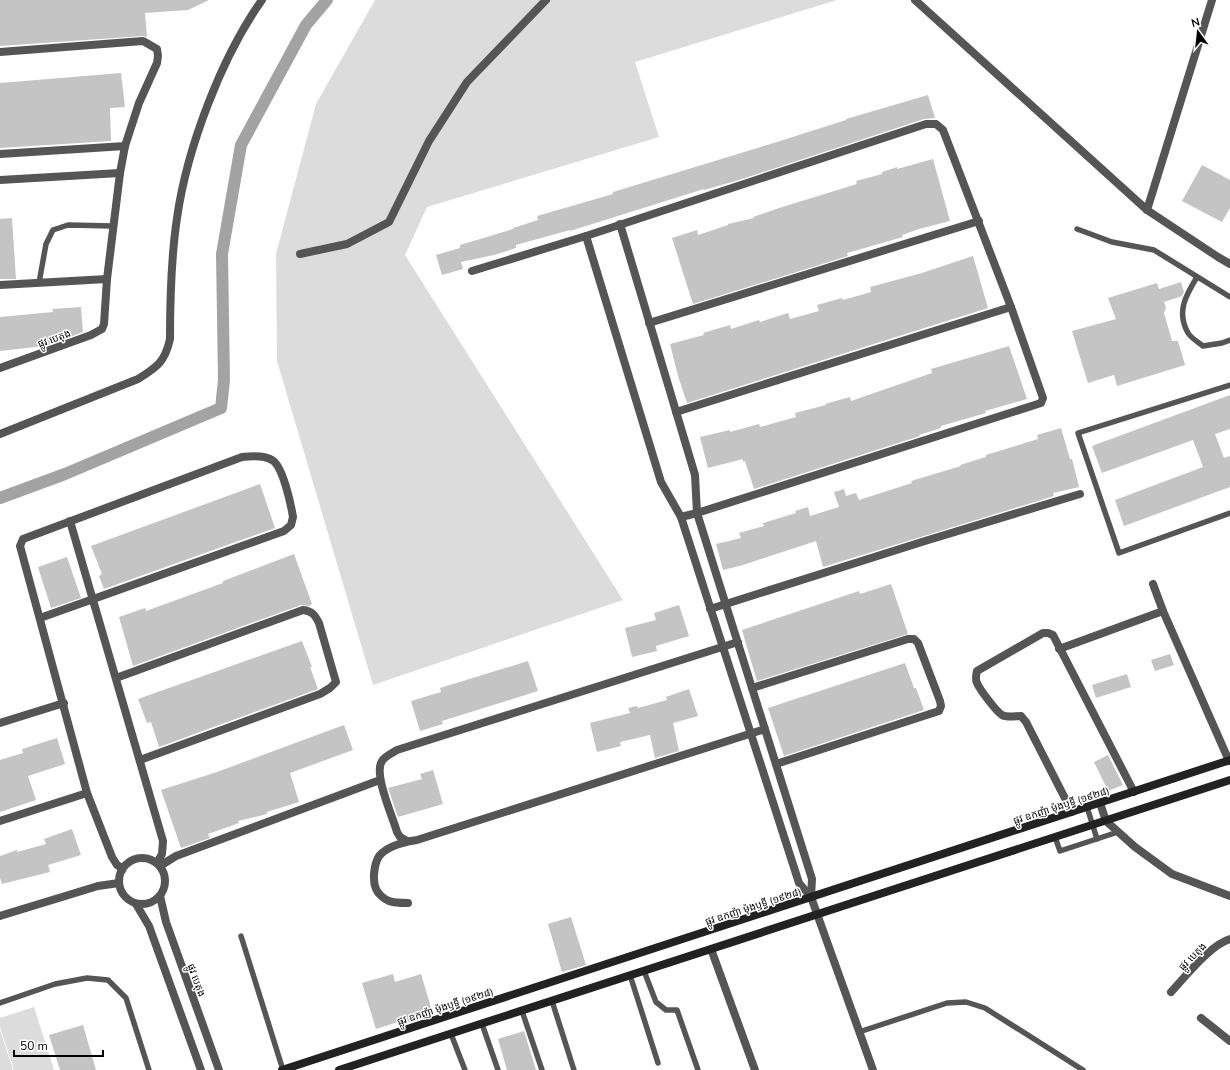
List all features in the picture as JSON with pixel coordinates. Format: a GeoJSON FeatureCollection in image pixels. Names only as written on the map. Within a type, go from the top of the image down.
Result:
{"type":"FeatureCollection","features":[{"type":"Feature","properties":{"kind":"main road","name":"ផ្លូវ ឧកញ៉ា ម៉ុងឫទ្ធី (១៩២៨)"},"geometry":{"type":"LineString","coordinates":[[282,1070],[1230,760]]}},
{"type":"Feature","properties":{"kind":"main road"},"geometry":{"type":"LineString","coordinates":[[339,1070],[355,1068],[451,1034],[630,975],[1230,780]]}},
{"type":"Feature","properties":{"kind":"street"},"geometry":{"type":"LineString","coordinates":[[0,434],[138,380],[154,369],[162,361],[167,351],[170,339],[173,247],[183,186],[202,123],[227,60],[262,0]]}},
{"type":"Feature","properties":{"kind":"street"},"geometry":{"type":"LineString","coordinates":[[300,254],[347,244],[389,222],[429,141],[467,82],[546,0]]}},
{"type":"Feature","properties":{"kind":"street"},"geometry":{"type":"LineString","coordinates":[[915,0],[1147,210],[1218,258],[1230,264]]}},
{"type":"Feature","properties":{"kind":"street"},"geometry":{"type":"LineString","coordinates":[[1147,210],[1212,0]]}},
{"type":"Feature","properties":{"kind":"street"},"geometry":{"type":"LineString","coordinates":[[0,52],[143,41],[157,49],[158,56],[139,103],[125,146],[120,173],[107,279],[0,285]]}},
{"type":"Feature","properties":{"kind":"street"},"geometry":{"type":"LineString","coordinates":[[472,271],[586,236],[930,123],[936,124],[943,130],[1011,307],[1043,398],[1041,404],[681,517]]}},
{"type":"Feature","properties":{"kind":"street"},"geometry":{"type":"LineString","coordinates":[[0,154],[125,146]]}},
{"type":"Feature","properties":{"kind":"street"},"geometry":{"type":"LineString","coordinates":[[0,180],[120,173]]}},
{"type":"Feature","properties":{"kind":"street"},"geometry":{"type":"LineString","coordinates":[[649,323],[979,221]]}},
{"type":"Feature","properties":{"kind":"street"},"geometry":{"type":"LineString","coordinates":[[620,224],[695,475],[697,513],[812,879],[811,897]]}},
{"type":"Feature","properties":{"kind":"street"},"geometry":{"type":"LineString","coordinates":[[586,236],[661,482],[681,517],[799,883],[811,897],[873,1070]]}},
{"type":"Feature","properties":{"kind":"street","name":"ផ្លូវ បេតុង"},"geometry":{"type":"LineString","coordinates":[[0,368],[90,335],[102,329],[104,324],[107,279]]}},
{"type":"Feature","properties":{"kind":"street"},"geometry":{"type":"LineString","coordinates":[[676,412],[1011,307]]}},
{"type":"Feature","properties":{"kind":"street"},"geometry":{"type":"LineString","coordinates":[[40,618],[284,531],[291,525],[294,517],[279,467],[273,460],[265,457],[250,456],[234,460],[23,539],[21,542],[20,546],[40,618],[64,703],[87,793],[112,857],[117,865],[122,868],[122,870]]}},
{"type":"Feature","properties":{"kind":"street"},"geometry":{"type":"LineString","coordinates":[[710,609],[1080,494]]}},
{"type":"Feature","properties":{"kind":"street"},"geometry":{"type":"LineString","coordinates":[[70,521],[163,841],[162,854],[158,864]]}},
{"type":"Feature","properties":{"kind":"street"},"geometry":{"type":"LineString","coordinates":[[1153,584],[1163,611],[1230,760]]}},
{"type":"Feature","properties":{"kind":"street"},"geometry":{"type":"LineString","coordinates":[[116,678],[303,610],[309,611],[316,615],[319,623],[336,682],[330,688],[320,694],[140,760]]}},
{"type":"Feature","properties":{"kind":"street"},"geometry":{"type":"LineString","coordinates":[[1059,649],[1163,611]]}},
{"type":"Feature","properties":{"kind":"street"},"geometry":{"type":"LineString","coordinates":[[1072,812],[1026,722],[1021,716],[1002,716],[977,683],[976,677],[977,671],[1043,633],[1053,635],[1134,792]]}},
{"type":"Feature","properties":{"kind":"street"},"geometry":{"type":"LineString","coordinates":[[752,688],[908,639],[914,639],[918,643],[940,701],[941,706],[939,711],[776,764]]}},
{"type":"Feature","properties":{"kind":"street"},"geometry":{"type":"LineString","coordinates":[[407,841],[400,837],[397,832],[380,780],[379,769],[381,762],[388,755],[397,750],[738,642]]}},
{"type":"Feature","properties":{"kind":"street"},"geometry":{"type":"LineString","coordinates":[[0,723],[64,703]]}},
{"type":"Feature","properties":{"kind":"street"},"geometry":{"type":"LineString","coordinates":[[408,903],[389,901],[378,894],[375,887],[374,875],[378,857],[382,852],[407,841],[416,840],[765,729]]}},
{"type":"Feature","properties":{"kind":"street"},"geometry":{"type":"LineString","coordinates":[[158,864],[380,780]]}},
{"type":"Feature","properties":{"kind":"street"},"geometry":{"type":"LineString","coordinates":[[0,820],[87,793]]}},
{"type":"Feature","properties":{"kind":"street"},"geometry":{"type":"LineString","coordinates":[[1100,803],[1106,820],[1118,832],[1135,847],[1172,874],[1230,896]]}},
{"type":"Feature","properties":{"kind":"street"},"geometry":{"type":"LineString","coordinates":[[140,858],[149,859],[158,864],[163,870],[166,881],[163,892],[160,896],[149,904],[136,904],[124,896],[119,883],[122,870],[128,863],[140,858]]}},
{"type":"Feature","properties":{"kind":"street"},"geometry":{"type":"LineString","coordinates":[[0,916],[98,886],[119,883]]}},
{"type":"Feature","properties":{"kind":"street","name":"ផ្លូវ បេតុង"},"geometry":{"type":"LineString","coordinates":[[160,896],[166,922],[219,1070]]}},
{"type":"Feature","properties":{"kind":"street"},"geometry":{"type":"LineString","coordinates":[[136,904],[149,926],[201,1070]]}},
{"type":"Feature","properties":{"kind":"street","name":"ផ្លូវ បេតុង"},"geometry":{"type":"LineString","coordinates":[[1171,992],[1210,951],[1223,941],[1230,939]]}},
{"type":"Feature","properties":{"kind":"street"},"geometry":{"type":"LineString","coordinates":[[711,949],[755,1070]]}},
{"type":"Feature","properties":{"kind":"street"},"geometry":{"type":"LineString","coordinates":[[1201,1018],[1230,1041]]}},
{"type":"Feature","properties":{"kind":"lane"},"geometry":{"type":"LineString","coordinates":[[39,283],[46,244],[53,230],[68,225],[113,226]]}},
{"type":"Feature","properties":{"kind":"lane"},"geometry":{"type":"LineString","coordinates":[[1077,229],[1112,242],[1154,250],[1230,297]]}},
{"type":"Feature","properties":{"kind":"lane"},"geometry":{"type":"LineString","coordinates":[[1197,277],[1186,296],[1181,315],[1188,334],[1202,346],[1222,343],[1230,340]]}},
{"type":"Feature","properties":{"kind":"lane"},"geometry":{"type":"LineString","coordinates":[[1230,385],[1078,433],[1119,552],[1230,513]]}},
{"type":"Feature","properties":{"kind":"lane"},"geometry":{"type":"LineString","coordinates":[[1087,807],[1097,839]]}},
{"type":"Feature","properties":{"kind":"lane"},"geometry":{"type":"LineString","coordinates":[[1055,837],[1060,851],[1118,832]]}},
{"type":"Feature","properties":{"kind":"lane"},"geometry":{"type":"LineString","coordinates":[[241,936],[282,1070]]}},
{"type":"Feature","properties":{"kind":"lane"},"geometry":{"type":"LineString","coordinates":[[644,971],[656,1002],[666,1010],[677,1010],[698,1070]]}},
{"type":"Feature","properties":{"kind":"lane"},"geometry":{"type":"LineString","coordinates":[[630,975],[658,1063]]}},
{"type":"Feature","properties":{"kind":"lane"},"geometry":{"type":"LineString","coordinates":[[0,1003],[55,984],[87,978],[108,980],[126,998],[149,1070]]}},
{"type":"Feature","properties":{"kind":"lane"},"geometry":{"type":"LineString","coordinates":[[552,1001],[574,1070]]}},
{"type":"Feature","properties":{"kind":"lane"},"geometry":{"type":"LineString","coordinates":[[859,1032],[947,1003],[966,1002],[985,1008],[1083,1070]]}},
{"type":"Feature","properties":{"kind":"lane"},"geometry":{"type":"LineString","coordinates":[[522,1011],[542,1070]]}},
{"type":"Feature","properties":{"kind":"lane"},"geometry":{"type":"LineString","coordinates":[[482,1024],[498,1070]]}},
{"type":"Feature","properties":{"kind":"lane"},"geometry":{"type":"LineString","coordinates":[[451,1034],[465,1070]]}},
{"type":"Feature","properties":{"kind":"shaded area"},"geometry":{"type":"Polygon","coordinates":[[[375,0],[837,0],[635,62],[659,137],[427,207],[405,255],[623,600],[373,685],[277,361],[276,254],[316,104],[375,0]]]}},
{"type":"Feature","properties":{"kind":"shaded area"},"geometry":{"type":"Polygon","coordinates":[[[34,1007],[54,1070],[14,1070],[0,1027],[0,1018],[34,1007]]]}},
{"type":"Feature","properties":{"kind":"shaded area"},"geometry":{"type":"Polygon","coordinates":[[[0,1030],[13,1070],[0,1070],[0,1030]]]}},
{"type":"Feature","properties":{"kind":"building"},"geometry":{"type":"Polygon","coordinates":[[[0,0],[209,0],[188,10],[145,13],[147,37],[143,36],[0,46],[0,0]]]}},
{"type":"Feature","properties":{"kind":"building"},"geometry":{"type":"Polygon","coordinates":[[[121,73],[125,107],[110,108],[111,141],[0,148],[0,83],[121,73]]]}},
{"type":"Feature","properties":{"kind":"building"},"geometry":{"type":"Polygon","coordinates":[[[928,95],[935,118],[924,119],[739,180],[704,189],[570,231],[516,245],[516,248],[494,255],[461,262],[463,269],[442,275],[436,255],[460,248],[460,245],[538,220],[537,216],[613,194],[613,192],[928,95]]]}},
{"type":"Feature","properties":{"kind":"building"},"geometry":{"type":"Polygon","coordinates":[[[933,159],[950,221],[919,229],[902,235],[903,237],[847,253],[848,256],[693,304],[672,238],[697,230],[698,235],[728,224],[754,218],[753,217],[779,208],[857,184],[856,181],[882,174],[882,172],[897,167],[897,169],[933,159]]]}},
{"type":"Feature","properties":{"kind":"building"},"geometry":{"type":"Polygon","coordinates":[[[1202,165],[1230,180],[1230,208],[1222,222],[1182,201],[1202,165]]]}},
{"type":"Feature","properties":{"kind":"building"},"geometry":{"type":"Polygon","coordinates":[[[12,218],[16,279],[0,279],[0,219],[12,218]]]}},
{"type":"Feature","properties":{"kind":"building"},"geometry":{"type":"Polygon","coordinates":[[[973,256],[988,308],[687,403],[670,344],[704,335],[703,333],[730,325],[731,329],[788,313],[790,319],[819,311],[817,305],[842,298],[843,300],[871,292],[870,287],[922,273],[973,256]]]}},
{"type":"Feature","properties":{"kind":"building"},"geometry":{"type":"Polygon","coordinates":[[[1181,282],[1184,292],[1182,296],[1164,302],[1166,308],[1164,313],[1172,341],[1178,341],[1185,365],[1117,386],[1114,375],[1088,383],[1072,331],[1116,319],[1108,298],[1157,283],[1159,289],[1181,282]]]}},
{"type":"Feature","properties":{"kind":"building"},"geometry":{"type":"Polygon","coordinates":[[[81,307],[83,332],[67,338],[51,339],[51,344],[44,346],[0,351],[0,317],[53,312],[52,309],[81,307]]]}},
{"type":"Feature","properties":{"kind":"building"},"geometry":{"type":"Polygon","coordinates":[[[1009,346],[1027,399],[985,411],[986,413],[941,426],[941,428],[919,435],[920,436],[754,489],[743,459],[708,468],[700,437],[730,430],[730,432],[759,424],[760,427],[796,417],[795,413],[826,405],[825,404],[850,397],[851,401],[932,373],[931,369],[1009,346]]]}},
{"type":"Feature","properties":{"kind":"building"},"geometry":{"type":"Polygon","coordinates":[[[1230,395],[1230,429],[1215,434],[1224,458],[1230,456],[1230,487],[1124,526],[1115,500],[1203,467],[1193,440],[1102,473],[1092,446],[1230,395]]]}},
{"type":"Feature","properties":{"kind":"building"},"geometry":{"type":"Polygon","coordinates":[[[1061,428],[1070,459],[1072,459],[1079,487],[1053,493],[1054,496],[823,567],[816,541],[723,570],[716,544],[741,538],[739,533],[764,526],[763,523],[796,513],[795,511],[808,507],[810,516],[839,507],[834,492],[844,489],[846,496],[856,493],[859,500],[912,483],[911,481],[961,466],[960,465],[986,457],[986,455],[1038,439],[1037,435],[1061,428]]]}},
{"type":"Feature","properties":{"kind":"building"},"geometry":{"type":"Polygon","coordinates":[[[260,484],[275,528],[104,589],[99,576],[102,574],[91,546],[260,484]]]}},
{"type":"Feature","properties":{"kind":"building"},"geometry":{"type":"Polygon","coordinates":[[[294,554],[312,604],[309,606],[301,605],[133,666],[119,617],[145,608],[146,611],[223,583],[223,581],[294,554]]]}},
{"type":"Feature","properties":{"kind":"building"},"geometry":{"type":"Polygon","coordinates":[[[67,557],[81,598],[51,608],[38,567],[67,557]]]}},
{"type":"Feature","properties":{"kind":"building"},"geometry":{"type":"Polygon","coordinates":[[[891,584],[908,634],[757,681],[742,630],[859,591],[860,594],[891,584]]]}},
{"type":"Feature","properties":{"kind":"building"},"geometry":{"type":"Polygon","coordinates":[[[679,605],[689,636],[656,646],[657,651],[632,657],[625,628],[656,620],[654,613],[679,605]]]}},
{"type":"Feature","properties":{"kind":"building"},"geometry":{"type":"Polygon","coordinates":[[[302,641],[312,667],[310,667],[318,689],[159,747],[151,722],[147,723],[138,699],[302,641]]]}},
{"type":"Feature","properties":{"kind":"building"},"geometry":{"type":"Polygon","coordinates":[[[1170,654],[1174,665],[1155,671],[1151,660],[1170,654]]]}},
{"type":"Feature","properties":{"kind":"building"},"geometry":{"type":"Polygon","coordinates":[[[528,661],[538,691],[442,721],[443,724],[420,731],[411,701],[441,692],[440,688],[528,661]]]}},
{"type":"Feature","properties":{"kind":"building"},"geometry":{"type":"Polygon","coordinates":[[[905,663],[924,710],[784,756],[768,708],[905,663]]]}},
{"type":"Feature","properties":{"kind":"building"},"geometry":{"type":"Polygon","coordinates":[[[1127,674],[1131,687],[1096,698],[1092,685],[1127,674]]]}},
{"type":"Feature","properties":{"kind":"building"},"geometry":{"type":"Polygon","coordinates":[[[689,689],[698,716],[673,723],[679,751],[655,758],[650,735],[620,742],[621,746],[597,752],[590,723],[630,713],[628,708],[637,706],[638,708],[667,700],[666,697],[689,689]]]}},
{"type":"Feature","properties":{"kind":"building"},"geometry":{"type":"Polygon","coordinates":[[[344,725],[353,750],[290,773],[299,802],[267,812],[267,814],[238,821],[239,823],[208,834],[210,838],[181,848],[161,790],[217,772],[344,725]]]}},
{"type":"Feature","properties":{"kind":"building"},"geometry":{"type":"Polygon","coordinates":[[[57,738],[65,764],[28,776],[36,800],[0,812],[0,760],[23,753],[22,749],[57,738]]]}},
{"type":"Feature","properties":{"kind":"building"},"geometry":{"type":"Polygon","coordinates":[[[1108,755],[1123,785],[1108,791],[1094,762],[1108,755]]]}},
{"type":"Feature","properties":{"kind":"building"},"geometry":{"type":"Polygon","coordinates":[[[433,770],[443,804],[398,817],[388,788],[422,779],[420,774],[433,770]]]}},
{"type":"Feature","properties":{"kind":"building"},"geometry":{"type":"Polygon","coordinates":[[[72,829],[81,855],[48,865],[50,872],[2,884],[0,878],[0,856],[17,850],[17,852],[46,844],[44,839],[72,829]]]}},
{"type":"Feature","properties":{"kind":"building"},"geometry":{"type":"Polygon","coordinates":[[[571,917],[586,965],[562,972],[548,924],[571,917]]]}},
{"type":"Feature","properties":{"kind":"building"},"geometry":{"type":"Polygon","coordinates":[[[393,974],[395,982],[421,974],[433,1014],[408,1022],[407,1019],[376,1029],[362,983],[393,974]]]}},
{"type":"Feature","properties":{"kind":"building"},"geometry":{"type":"Polygon","coordinates":[[[83,1025],[96,1070],[60,1070],[49,1035],[83,1025]]]}},
{"type":"Feature","properties":{"kind":"building"},"geometry":{"type":"Polygon","coordinates":[[[524,1031],[536,1070],[507,1070],[498,1039],[524,1031]]]}},
{"type":"Feature","properties":{"kind":"waterway"},"geometry":{"type":"LineString","coordinates":[[0,498],[65,474],[221,408],[224,380],[222,254],[241,145],[306,25],[327,0]]}}]}
